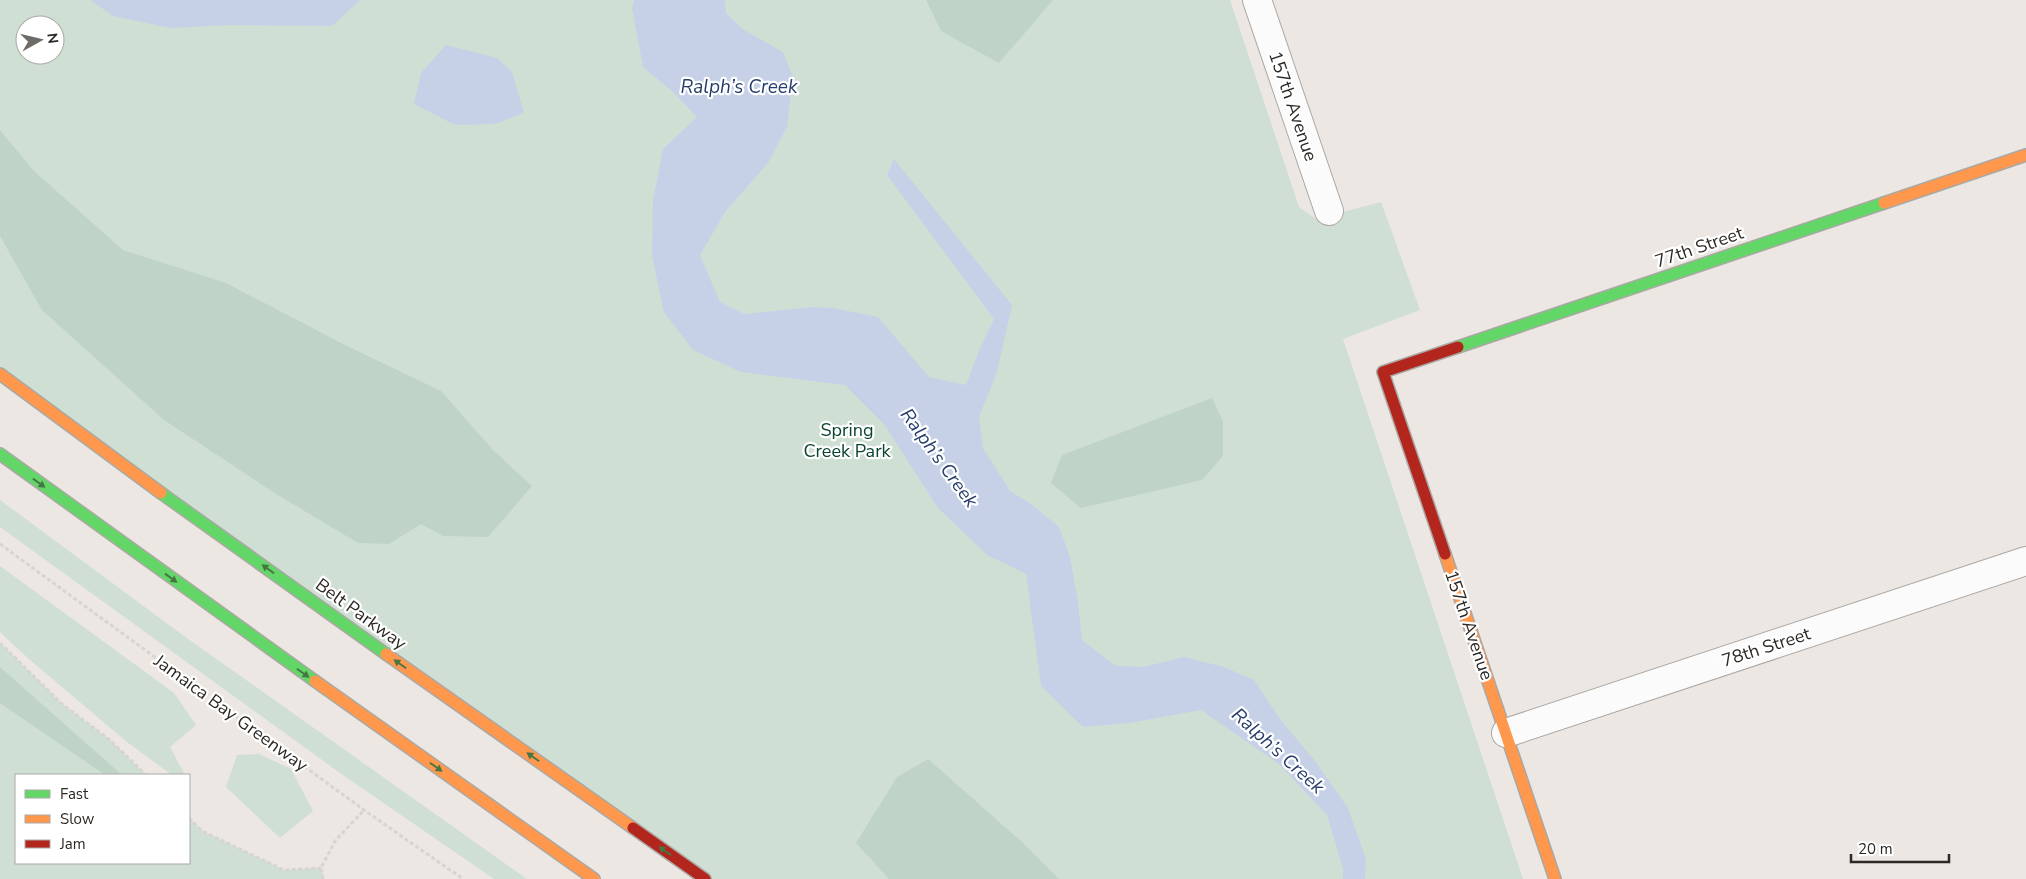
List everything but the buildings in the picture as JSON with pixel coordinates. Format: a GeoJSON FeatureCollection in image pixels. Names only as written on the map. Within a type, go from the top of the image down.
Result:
{"type":"FeatureCollection","features":[{"type":"Feature","properties":{"kind":"main road","name":"77th Street"},"geometry":{"type":"LineString","coordinates":[[1384,372],[2026,155]]}},
{"type":"Feature","properties":{"kind":"main road","name":"157th Avenue"},"geometry":{"type":"LineString","coordinates":[[1384,372],[1555,879]]}},
{"type":"Feature","properties":{"kind":"main road","name":"Belt Parkway"},"geometry":{"type":"LineString","coordinates":[[0,374],[378,648],[705,879]]}},
{"type":"Feature","properties":{"kind":"main road"},"geometry":{"type":"LineString","coordinates":[[0,454],[206,604],[594,879]]}},
{"type":"Feature","properties":{"kind":"street","name":"157th Avenue"},"geometry":{"type":"LineString","coordinates":[[1265,2],[1329,211]]}},
{"type":"Feature","properties":{"kind":"street","name":"78th Street"},"geometry":{"type":"LineString","coordinates":[[1506,733],[2026,561]]}},
{"type":"Feature","properties":{"kind":"path","name":"Jamaica Bay Greenway"},"geometry":{"type":"LineString","coordinates":[[0,544],[364,810],[463,879]]}},
{"type":"Feature","properties":{"kind":"path"},"geometry":{"type":"LineString","coordinates":[[0,643],[62,704],[110,740],[145,774]]}},
{"type":"Feature","properties":{"kind":"path"},"geometry":{"type":"LineString","coordinates":[[323,879],[321,868],[335,841],[364,810]]}},
{"type":"Feature","properties":{"kind":"path"},"geometry":{"type":"LineString","coordinates":[[190,819],[202,831],[284,870],[321,868]]}},
{"type":"Feature","properties":{"kind":"green space","name":"Spring Creek Park"},"geometry":{"type":"Polygon","coordinates":[[[0,0],[1230,0],[1299,207],[1316,219],[1381,202],[1420,310],[1343,339],[1523,879],[705,879],[0,368],[0,0]]]}},
{"type":"Feature","properties":{"kind":"green space"},"geometry":{"type":"Polygon","coordinates":[[[926,0],[1053,0],[999,63],[941,31],[926,0]]]}},
{"type":"Feature","properties":{"kind":"green space"},"geometry":{"type":"Polygon","coordinates":[[[0,130],[34,171],[123,250],[226,283],[345,345],[441,391],[494,451],[532,486],[488,537],[443,536],[421,524],[389,544],[358,543],[276,494],[164,420],[42,310],[0,236],[0,130]]]}},
{"type":"Feature","properties":{"kind":"green space"},"geometry":{"type":"Polygon","coordinates":[[[1212,398],[1223,422],[1223,456],[1202,480],[1081,508],[1051,483],[1062,455],[1212,398]]]}},
{"type":"Feature","properties":{"kind":"green space"},"geometry":{"type":"Polygon","coordinates":[[[0,500],[184,636],[527,879],[494,879],[340,773],[0,527],[0,500]]]}},
{"type":"Feature","properties":{"kind":"green space"},"geometry":{"type":"Polygon","coordinates":[[[0,566],[174,693],[196,725],[170,747],[184,774],[171,774],[127,742],[30,660],[0,632],[0,566]]]}},
{"type":"Feature","properties":{"kind":"green space"},"geometry":{"type":"Polygon","coordinates":[[[0,643],[62,704],[110,740],[145,774],[15,774],[15,864],[190,864],[190,819],[202,831],[284,870],[321,868],[324,879],[0,879],[0,643]]]}},
{"type":"Feature","properties":{"kind":"green space"},"geometry":{"type":"Polygon","coordinates":[[[0,667],[121,774],[104,774],[0,703],[0,667]]]}},
{"type":"Feature","properties":{"kind":"green space"},"geometry":{"type":"Polygon","coordinates":[[[259,754],[291,769],[313,811],[280,838],[226,787],[237,755],[259,754]]]}},
{"type":"Feature","properties":{"kind":"green space"},"geometry":{"type":"Polygon","coordinates":[[[928,759],[1023,843],[1059,879],[889,879],[856,843],[897,777],[928,759]]]}},
{"type":"Feature","properties":{"kind":"water"},"geometry":{"type":"Polygon","coordinates":[[[90,0],[360,0],[332,26],[229,25],[170,28],[113,16],[90,0]]]}},
{"type":"Feature","properties":{"kind":"water","name":"Ralph’s Creek"},"geometry":{"type":"Polygon","coordinates":[[[634,0],[725,0],[726,13],[744,30],[783,52],[793,77],[787,127],[768,163],[725,212],[700,255],[720,302],[744,314],[812,307],[833,308],[878,317],[929,377],[966,385],[980,348],[994,319],[887,175],[894,159],[1012,305],[997,372],[979,417],[983,448],[1010,491],[1031,504],[1059,527],[1070,557],[1082,640],[1116,666],[1143,667],[1184,657],[1224,667],[1254,680],[1280,719],[1315,761],[1348,808],[1366,859],[1365,879],[1343,879],[1343,869],[1327,815],[1279,764],[1201,710],[1129,723],[1083,727],[1041,686],[1026,574],[987,555],[938,508],[884,424],[845,385],[741,372],[693,350],[664,312],[652,256],[653,200],[663,149],[697,117],[673,92],[643,67],[632,8],[634,0]]]}},
{"type":"Feature","properties":{"kind":"water"},"geometry":{"type":"Polygon","coordinates":[[[446,45],[497,58],[512,72],[524,113],[495,124],[455,125],[414,104],[421,73],[446,45]]]}},
{"type":"Feature","properties":{"kind":"traffic: fast"},"geometry":{"type":"LineString","coordinates":[[1458,347],[1884,203]]}},
{"type":"Feature","properties":{"kind":"traffic: fast"},"geometry":{"type":"LineString","coordinates":[[0,454],[315,681]]}},
{"type":"Feature","properties":{"kind":"traffic: fast"},"geometry":{"type":"LineString","coordinates":[[161,493],[386,654]]}},
{"type":"Feature","properties":{"kind":"traffic: slow"},"geometry":{"type":"LineString","coordinates":[[1884,203],[2026,155]]}},
{"type":"Feature","properties":{"kind":"traffic: slow"},"geometry":{"type":"LineString","coordinates":[[0,374],[161,493]]}},
{"type":"Feature","properties":{"kind":"traffic: slow"},"geometry":{"type":"LineString","coordinates":[[1445,554],[1555,879]]}},
{"type":"Feature","properties":{"kind":"traffic: slow"},"geometry":{"type":"LineString","coordinates":[[386,654],[633,828]]}},
{"type":"Feature","properties":{"kind":"traffic: slow"},"geometry":{"type":"LineString","coordinates":[[315,681],[594,879]]}},
{"type":"Feature","properties":{"kind":"traffic: jam"},"geometry":{"type":"LineString","coordinates":[[1445,554],[1383,372],[1458,347]]}},
{"type":"Feature","properties":{"kind":"traffic: jam"},"geometry":{"type":"LineString","coordinates":[[633,828],[705,879]]}}]}
